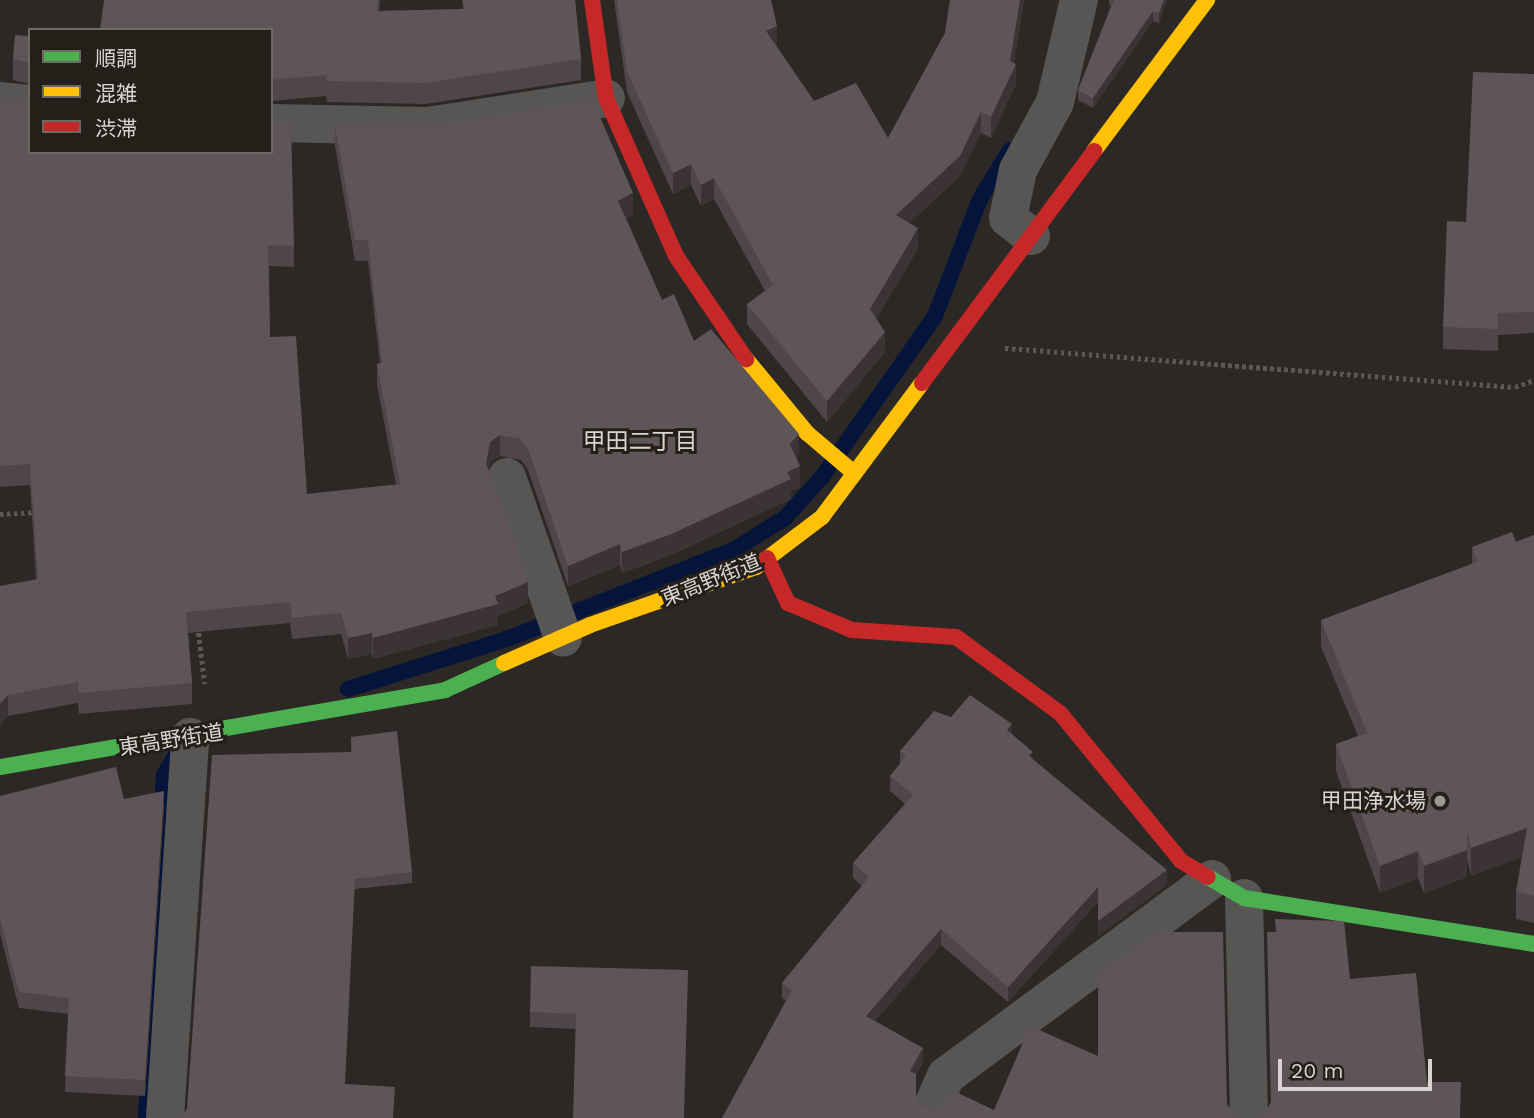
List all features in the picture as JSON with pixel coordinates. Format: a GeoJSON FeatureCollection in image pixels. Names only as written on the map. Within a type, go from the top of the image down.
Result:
{"type":"FeatureCollection","features":[{"type":"Feature","properties":{"kind":"street"},"geometry":{"type":"LineString","coordinates":[[592,0],[606,99],[676,256],[727,335],[807,433],[854,473]]}},
{"type":"Feature","properties":{"kind":"street"},"geometry":{"type":"LineString","coordinates":[[1031,236],[1008,218],[1018,170],[1055,102],[1079,0]]}},
{"type":"Feature","properties":{"kind":"street","name":"東高野街道"},"geometry":{"type":"LineString","coordinates":[[0,767],[200,735],[445,690],[563,638],[767,558],[822,517],[1207,0]]}},
{"type":"Feature","properties":{"kind":"street"},"geometry":{"type":"LineString","coordinates":[[273,123],[428,126],[606,99]]}},
{"type":"Feature","properties":{"kind":"street"},"geometry":{"type":"LineString","coordinates":[[0,101],[28,104]]}},
{"type":"Feature","properties":{"kind":"street"},"geometry":{"type":"LineString","coordinates":[[507,477],[563,638]]}},
{"type":"Feature","properties":{"kind":"street"},"geometry":{"type":"LineString","coordinates":[[767,558],[788,603],[852,630],[956,637],[1060,713],[1181,860],[1228,889],[1534,944]]}},
{"type":"Feature","properties":{"kind":"street"},"geometry":{"type":"LineString","coordinates":[[165,1118],[200,735]]}},
{"type":"Feature","properties":{"kind":"street"},"geometry":{"type":"LineString","coordinates":[[933,1105],[946,1076],[1228,889]]}},
{"type":"Feature","properties":{"kind":"street"},"geometry":{"type":"LineString","coordinates":[[1228,889],[1249,1118]]}},
{"type":"Feature","properties":{"kind":"path"},"geometry":{"type":"LineString","coordinates":[[965,324],[1008,349],[1515,387],[1534,380]]}},
{"type":"Feature","properties":{"kind":"path"},"geometry":{"type":"LineString","coordinates":[[0,514],[52,511]]}},
{"type":"Feature","properties":{"kind":"path"},"geometry":{"type":"LineString","coordinates":[[196,610],[200,735]]}},
{"type":"Feature","properties":{"kind":"building"},"geometry":{"type":"Polygon","coordinates":[[[104,0],[378,0],[377,11],[464,9],[463,0],[575,0],[581,59],[426,83],[327,81],[326,75],[273,80],[273,28],[100,28],[104,0]]]}},
{"type":"Feature","properties":{"kind":"building"},"geometry":{"type":"Polygon","coordinates":[[[617,0],[771,0],[777,26],[766,31],[814,101],[856,83],[888,138],[945,33],[950,0],[1020,0],[1010,61],[1016,64],[991,117],[981,112],[960,156],[896,215],[918,228],[870,309],[885,332],[827,401],[747,304],[773,285],[714,178],[701,185],[691,164],[673,173],[627,71],[617,0]]]}},
{"type":"Feature","properties":{"kind":"building"},"geometry":{"type":"Polygon","coordinates":[[[1114,0],[1164,0],[1159,13],[1153,11],[1093,98],[1078,90],[1114,0]]]}},
{"type":"Feature","properties":{"kind":"building"},"geometry":{"type":"Polygon","coordinates":[[[15,35],[28,36],[28,63],[13,59],[15,35]]]}},
{"type":"Feature","properties":{"kind":"building"},"geometry":{"type":"Polygon","coordinates":[[[1473,72],[1534,74],[1534,312],[1498,313],[1498,329],[1443,327],[1447,221],[1466,222],[1473,72]]]}},
{"type":"Feature","properties":{"kind":"building"},"geometry":{"type":"Polygon","coordinates":[[[593,101],[633,193],[618,201],[662,300],[674,294],[694,341],[711,329],[799,434],[790,444],[800,466],[787,472],[791,479],[669,535],[622,552],[620,544],[568,566],[528,449],[521,439],[500,435],[490,442],[486,463],[528,582],[495,596],[498,604],[373,638],[372,633],[348,638],[341,613],[292,618],[290,602],[186,612],[192,683],[79,693],[78,682],[8,695],[0,704],[0,586],[38,579],[30,464],[0,466],[0,102],[28,103],[28,154],[273,154],[273,122],[291,124],[294,246],[268,245],[270,337],[296,336],[307,494],[400,484],[377,364],[382,363],[368,240],[355,240],[335,125],[431,127],[593,101]]]}},
{"type":"Feature","properties":{"kind":"building"},"geometry":{"type":"Polygon","coordinates":[[[1512,532],[1516,542],[1534,535],[1534,896],[1516,892],[1527,828],[1471,848],[1467,832],[1467,850],[1424,866],[1418,851],[1380,866],[1336,744],[1367,733],[1321,620],[1477,562],[1472,547],[1512,532]]]}},
{"type":"Feature","properties":{"kind":"building"},"geometry":{"type":"Polygon","coordinates":[[[970,695],[1012,724],[1007,730],[1033,752],[1029,756],[1167,870],[1098,921],[1098,887],[1008,987],[941,929],[866,1016],[923,1048],[910,1071],[916,1074],[916,1103],[936,1111],[956,1092],[994,1110],[1030,1026],[1098,1056],[1098,975],[1157,932],[1223,932],[1227,1104],[1236,1118],[722,1118],[792,990],[782,983],[869,877],[853,863],[913,795],[890,776],[906,756],[900,751],[934,711],[951,717],[970,695]]]}},
{"type":"Feature","properties":{"kind":"building"},"geometry":{"type":"Polygon","coordinates":[[[397,731],[412,872],[355,879],[345,1084],[395,1087],[393,1118],[180,1118],[187,1109],[212,755],[352,752],[351,737],[397,731]]]}},
{"type":"Feature","properties":{"kind":"building"},"geometry":{"type":"Polygon","coordinates":[[[116,767],[124,799],[164,791],[145,1080],[65,1076],[69,998],[19,992],[0,918],[0,796],[116,767]]]}},
{"type":"Feature","properties":{"kind":"building"},"geometry":{"type":"Polygon","coordinates":[[[1275,919],[1344,921],[1350,979],[1416,973],[1427,1082],[1461,1082],[1460,1118],[1262,1118],[1271,1102],[1267,932],[1276,932],[1275,919]]]}},
{"type":"Feature","properties":{"kind":"building"},"geometry":{"type":"Polygon","coordinates":[[[531,966],[688,970],[684,1118],[573,1118],[576,1014],[530,1012],[531,966]]]}},
{"type":"Feature","properties":{"kind":"waterway"},"geometry":{"type":"LineString","coordinates":[[348,689],[507,639],[735,549],[785,518],[822,477],[935,316],[980,199],[1010,150]]}},
{"type":"Feature","properties":{"kind":"waterway"},"geometry":{"type":"LineString","coordinates":[[146,1118],[164,775],[179,749]]}},
{"type":"Feature","properties":{"kind":"traffic: fast"},"geometry":{"type":"LineString","coordinates":[[0,767],[445,690],[504,663]]}},
{"type":"Feature","properties":{"kind":"traffic: fast"},"geometry":{"type":"LineString","coordinates":[[1208,877],[1244,898],[1534,944]]}},
{"type":"Feature","properties":{"kind":"traffic: slow"},"geometry":{"type":"LineString","coordinates":[[1094,151],[1207,0]]}},
{"type":"Feature","properties":{"kind":"traffic: slow"},"geometry":{"type":"LineString","coordinates":[[746,359],[807,433],[854,473]]}},
{"type":"Feature","properties":{"kind":"traffic: slow"},"geometry":{"type":"LineString","coordinates":[[504,663],[590,625],[756,567],[822,517],[922,383]]}},
{"type":"Feature","properties":{"kind":"traffic: jam"},"geometry":{"type":"LineString","coordinates":[[592,0],[606,98],[676,256],[746,359]]}},
{"type":"Feature","properties":{"kind":"traffic: jam"},"geometry":{"type":"LineString","coordinates":[[922,383],[1094,151]]}},
{"type":"Feature","properties":{"kind":"traffic: jam"},"geometry":{"type":"LineString","coordinates":[[767,558],[788,603],[852,630],[956,637],[1060,713],[1181,861],[1208,877]]}},
{"type":"Feature","properties":{"kind":"place","name":"甲田浄水場"},"geometry":{"type":"Point","coordinates":[1440,801]}},
{"type":"Feature","properties":{"kind":"district","name":"甲田二丁目"},"geometry":{"type":"Point","coordinates":[640,442]}}]}
